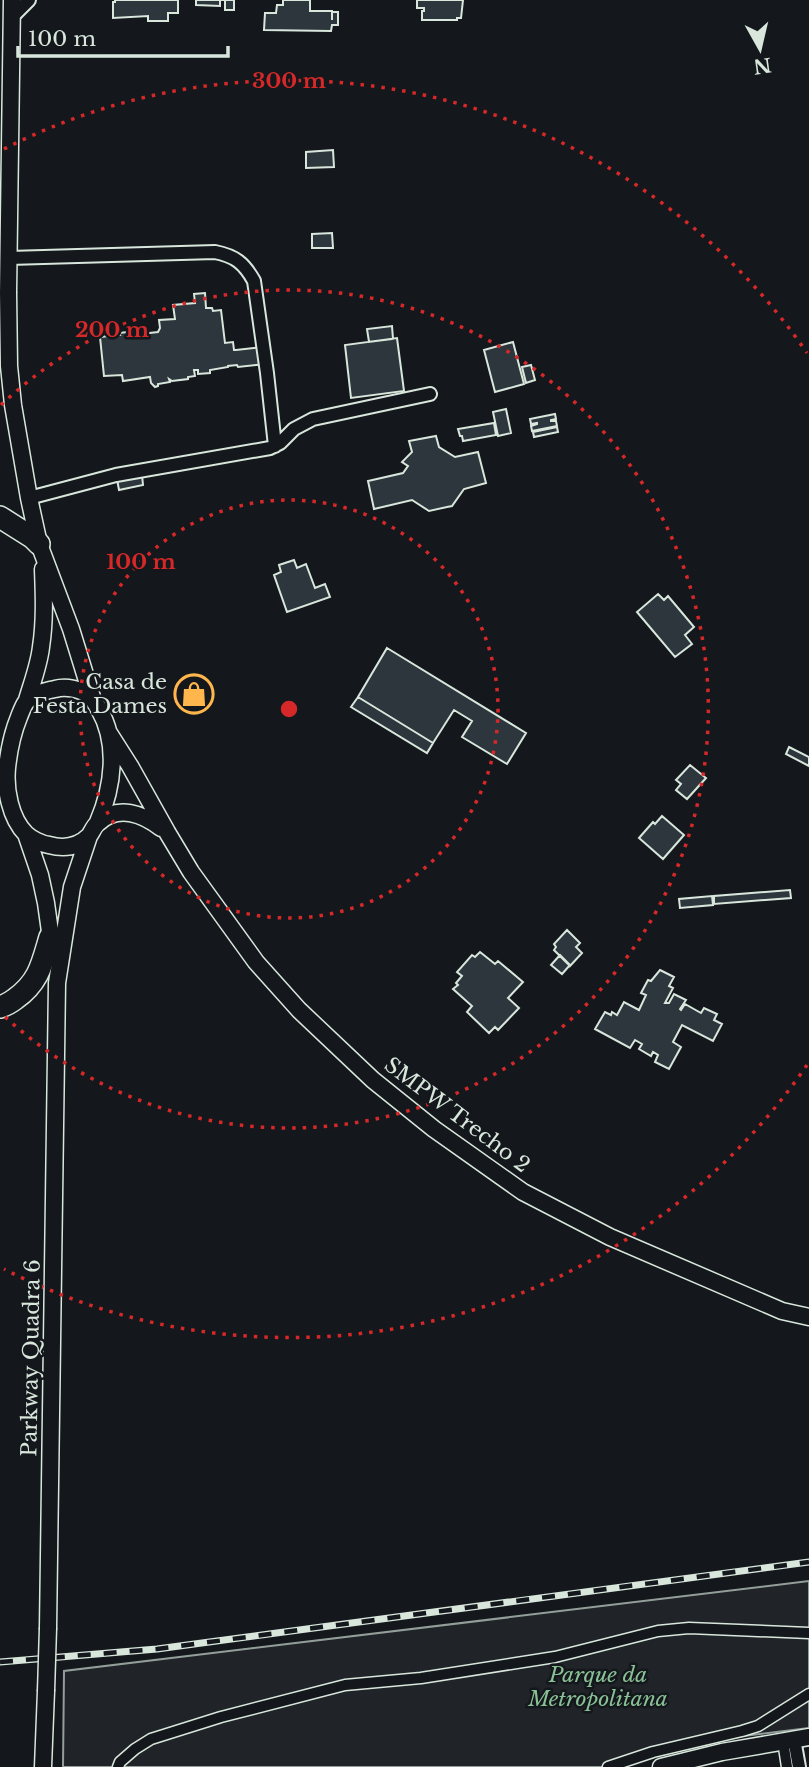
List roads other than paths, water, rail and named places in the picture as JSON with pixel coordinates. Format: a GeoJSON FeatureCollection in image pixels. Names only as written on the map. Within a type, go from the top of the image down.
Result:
{"type":"FeatureCollection","features":[{"type":"Feature","properties":{"kind":"highway"},"geometry":{"type":"LineString","coordinates":[[0,517],[33,538],[41,550]]}},
{"type":"Feature","properties":{"kind":"highway"},"geometry":{"type":"LineString","coordinates":[[0,1007],[28,990],[40,970],[50,937]]}},
{"type":"Feature","properties":{"kind":"street"},"geometry":{"type":"LineString","coordinates":[[12,0],[9,366],[29,498],[41,550],[71,629],[92,697],[109,733],[112,758],[110,789],[94,829]]}},
{"type":"Feature","properties":{"kind":"street"},"geometry":{"type":"LineString","coordinates":[[12,17],[29,0]]}},
{"type":"Feature","properties":{"kind":"street"},"geometry":{"type":"LineString","coordinates":[[9,258],[215,252],[228,254],[239,261],[254,281],[275,446]]}},
{"type":"Feature","properties":{"kind":"street"},"geometry":{"type":"LineString","coordinates":[[29,498],[116,475],[275,446],[294,429],[313,419],[430,394]]}},
{"type":"Feature","properties":{"kind":"street"},"geometry":{"type":"LineString","coordinates":[[41,550],[44,621],[41,646],[27,700],[12,734],[6,776],[10,802],[16,818],[26,834],[46,845],[62,848],[78,845],[112,815],[123,813],[135,813],[147,818],[167,832]]}},
{"type":"Feature","properties":{"kind":"street"},"geometry":{"type":"LineString","coordinates":[[27,700],[42,692],[60,688],[79,690],[92,697]]}},
{"type":"Feature","properties":{"kind":"street","name":"SMPW Trecho 2"},"geometry":{"type":"LineString","coordinates":[[109,733],[167,832],[256,962],[299,1010],[373,1080],[434,1129],[523,1192],[610,1237],[782,1311],[809,1317]]}},
{"type":"Feature","properties":{"kind":"street","name":"Parkway Quadra 6"},"geometry":{"type":"LineString","coordinates":[[43,1767],[48,1628],[57,983],[72,887],[94,829]]}},
{"type":"Feature","properties":{"kind":"street","name":"Parkway Quadra 6"},"geometry":{"type":"LineString","coordinates":[[26,834],[44,893],[57,983]]}},
{"type":"Feature","properties":{"kind":"street"},"geometry":{"type":"LineString","coordinates":[[118,1767],[135,1749],[151,1739],[221,1717],[345,1685],[422,1678],[555,1657],[658,1631],[689,1628],[809,1633]]}},
{"type":"Feature","properties":{"kind":"street"},"geometry":{"type":"LineString","coordinates":[[608,1767],[653,1752],[758,1726],[809,1694]]}},
{"type":"Feature","properties":{"kind":"street","name":"Parkway Quadra 6"},"geometry":{"type":"LineString","coordinates":[[46,1732],[49,1767]]}},
{"type":"Feature","properties":{"kind":"street"},"geometry":{"type":"LineString","coordinates":[[661,1767],[722,1752],[795,1739]]}},
{"type":"Feature","properties":{"kind":"street"},"geometry":{"type":"LineString","coordinates":[[787,1767],[795,1739]]}},
{"type":"Feature","properties":{"kind":"street"},"geometry":{"type":"LineString","coordinates":[[795,1739],[799,1767]]}},
{"type":"Feature","properties":{"kind":"railway"},"geometry":{"type":"LineString","coordinates":[[0,1662],[157,1649],[809,1562]]}},
{"type":"Feature","properties":{"kind":"place","name":"Casa de Festa Dames"},"geometry":{"type":"Point","coordinates":[194,694]}},
{"type":"Feature","properties":{"kind":"park label","name":"Parque da Metropolitana"},"geometry":{"type":"Point","coordinates":[598,1687]}}]}
